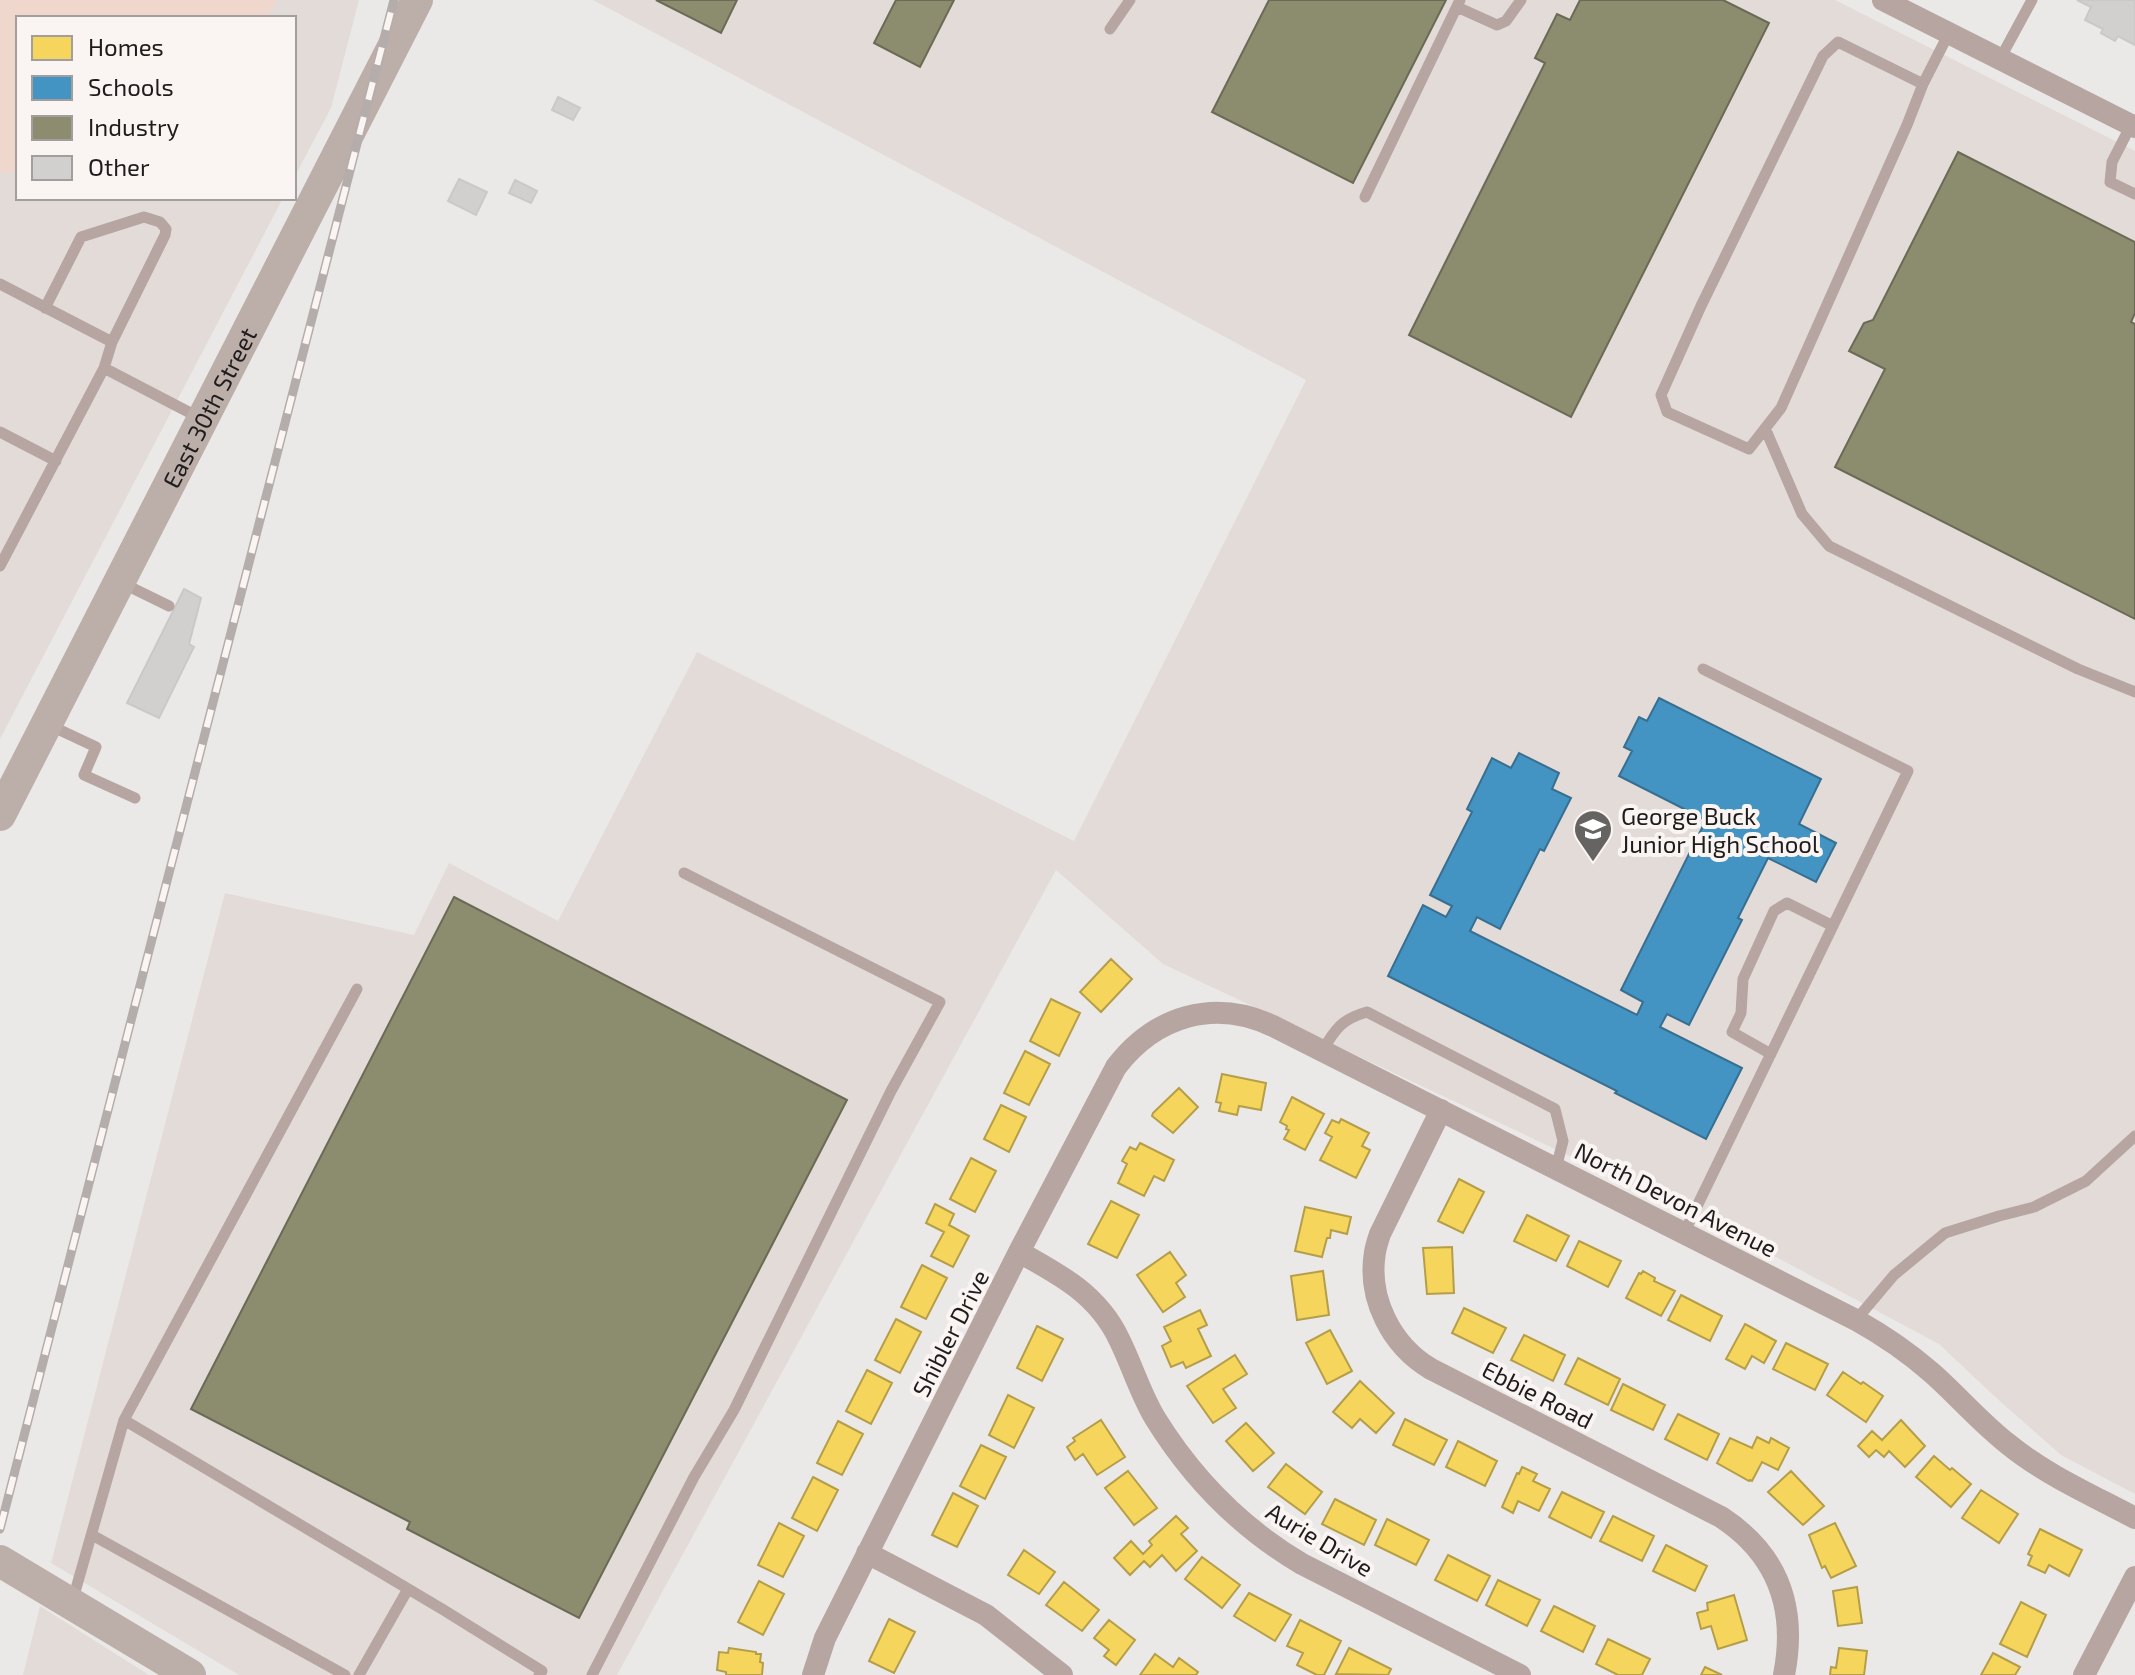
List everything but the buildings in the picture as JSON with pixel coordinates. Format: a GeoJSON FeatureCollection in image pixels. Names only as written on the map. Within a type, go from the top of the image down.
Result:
{"type":"FeatureCollection","features":[{"type":"Feature","properties":{"kind":"main road","name":"East 30th Street"},"geometry":{"type":"LineString","coordinates":[[0,815],[417,0]]}},
{"type":"Feature","properties":{"kind":"main road"},"geometry":{"type":"LineString","coordinates":[[0,1561],[174,1671]]}},
{"type":"Feature","properties":{"kind":"street"},"geometry":{"type":"LineString","coordinates":[[1889,2],[2133,126]]}},
{"type":"Feature","properties":{"kind":"street","name":"North Devon Avenue"},"geometry":{"type":"LineString","coordinates":[[1157,1030],[1191,1015],[1238,1014],[1265,1022],[1323,1050],[1856,1320],[1913,1357],[2009,1446],[2052,1474],[2135,1518]]}},
{"type":"Feature","properties":{"kind":"street","name":"Shibler Drive"},"geometry":{"type":"LineString","coordinates":[[813,1675],[825,1638],[867,1553],[1116,1067],[1134,1046],[1157,1030]]}},
{"type":"Feature","properties":{"kind":"street","name":"Ebbie Road"},"geometry":{"type":"LineString","coordinates":[[1441,1110],[1380,1234],[1375,1252],[1376,1291],[1380,1309],[1392,1334],[1426,1366],[1721,1517],[1743,1534],[1768,1564],[1784,1598],[1789,1646],[1784,1675]]}},
{"type":"Feature","properties":{"kind":"street","name":"Aurie Drive"},"geometry":{"type":"LineString","coordinates":[[1019,1252],[1065,1277],[1101,1309],[1116,1333],[1146,1401],[1165,1434],[1199,1479],[1232,1513],[1302,1564],[1520,1675]]}},
{"type":"Feature","properties":{"kind":"street"},"geometry":{"type":"LineString","coordinates":[[867,1553],[986,1615],[1062,1675]]}},
{"type":"Feature","properties":{"kind":"street"},"geometry":{"type":"LineString","coordinates":[[2084,1675],[2135,1577]]}},
{"type":"Feature","properties":{"kind":"lane"},"geometry":{"type":"LineString","coordinates":[[1110,29],[1130,0]]}},
{"type":"Feature","properties":{"kind":"lane"},"geometry":{"type":"LineString","coordinates":[[1365,197],[1459,3],[1497,25],[1506,21],[1521,0]]}},
{"type":"Feature","properties":{"kind":"lane"},"geometry":{"type":"LineString","coordinates":[[2000,59],[2032,0]]}},
{"type":"Feature","properties":{"kind":"lane"},"geometry":{"type":"LineString","coordinates":[[1923,84],[1838,42],[1823,56],[1661,395],[1667,412],[1749,449],[1781,408],[1923,84],[1949,33]]}},
{"type":"Feature","properties":{"kind":"lane"},"geometry":{"type":"LineString","coordinates":[[2133,126],[2112,162],[2110,182],[2135,194]]}},
{"type":"Feature","properties":{"kind":"lane"},"geometry":{"type":"LineString","coordinates":[[0,566],[104,368],[112,342],[166,229],[160,222],[144,217],[81,237],[45,308]]}},
{"type":"Feature","properties":{"kind":"lane"},"geometry":{"type":"LineString","coordinates":[[0,284],[112,342]]}},
{"type":"Feature","properties":{"kind":"lane"},"geometry":{"type":"LineString","coordinates":[[104,368],[203,419]]}},
{"type":"Feature","properties":{"kind":"lane"},"geometry":{"type":"LineString","coordinates":[[1765,428],[1802,514],[1829,546],[2078,669],[2135,692]]}},
{"type":"Feature","properties":{"kind":"lane"},"geometry":{"type":"LineString","coordinates":[[0,432],[56,461]]}},
{"type":"Feature","properties":{"kind":"lane"},"geometry":{"type":"LineString","coordinates":[[119,582],[169,606]]}},
{"type":"Feature","properties":{"kind":"lane"},"geometry":{"type":"LineString","coordinates":[[1684,1233],[1908,771],[1703,669]]}},
{"type":"Feature","properties":{"kind":"lane"},"geometry":{"type":"LineString","coordinates":[[47,724],[96,747],[84,775],[135,798]]}},
{"type":"Feature","properties":{"kind":"lane"},"geometry":{"type":"LineString","coordinates":[[592,1675],[694,1477],[734,1410],[891,1091],[940,1002],[684,873]]}},
{"type":"Feature","properties":{"kind":"lane"},"geometry":{"type":"LineString","coordinates":[[1771,1054],[1732,1032],[1741,1013],[1743,979],[1774,911],[1787,903],[1833,926]]}},
{"type":"Feature","properties":{"kind":"lane"},"geometry":{"type":"LineString","coordinates":[[72,1604],[124,1420],[357,989]]}},
{"type":"Feature","properties":{"kind":"lane"},"geometry":{"type":"LineString","coordinates":[[1323,1050],[1333,1032],[1349,1017],[1367,1012],[1555,1109],[1563,1141],[1556,1168]]}},
{"type":"Feature","properties":{"kind":"lane"},"geometry":{"type":"LineString","coordinates":[[1856,1320],[1894,1275],[1945,1233],[2034,1207],[2086,1181],[2135,1136]]}},
{"type":"Feature","properties":{"kind":"lane"},"geometry":{"type":"LineString","coordinates":[[124,1420],[542,1671],[539,1675]]}},
{"type":"Feature","properties":{"kind":"lane"},"geometry":{"type":"LineString","coordinates":[[92,1535],[345,1675]]}},
{"type":"Feature","properties":{"kind":"lane"},"geometry":{"type":"LineString","coordinates":[[359,1675],[408,1589]]}},
{"type":"Feature","properties":{"kind":"shaded area"},"geometry":{"type":"Polygon","coordinates":[[[0,0],[359,0],[331,108],[296,174],[296,16],[16,16],[16,200],[282,200],[0,739],[0,0]]]}},
{"type":"Feature","properties":{"kind":"shaded area"},"geometry":{"type":"Polygon","coordinates":[[[0,0],[277,0],[268,16],[16,16],[16,173],[0,172],[0,0]]]}},
{"type":"Feature","properties":{"kind":"shaded area"},"geometry":{"type":"Polygon","coordinates":[[[593,0],[1835,0],[2135,151],[2135,1494],[2061,1455],[1939,1344],[1716,1225],[1163,964],[1056,870],[617,1675],[239,1675],[51,1563],[225,893],[414,935],[449,863],[558,921],[697,652],[1074,841],[1306,380],[593,0]]]}},
{"type":"Feature","properties":{"kind":"shaded area"},"geometry":{"type":"Polygon","coordinates":[[[40,1606],[149,1675],[23,1675],[40,1606]]]}},
{"type":"Feature","properties":{"kind":"railway"},"geometry":{"type":"LineString","coordinates":[[0,1529],[394,0]]}},
{"type":"Feature","properties":{"kind":"place","name":"George Buck Junior High School"},"geometry":{"type":"Point","coordinates":[1593,863]}}]}
